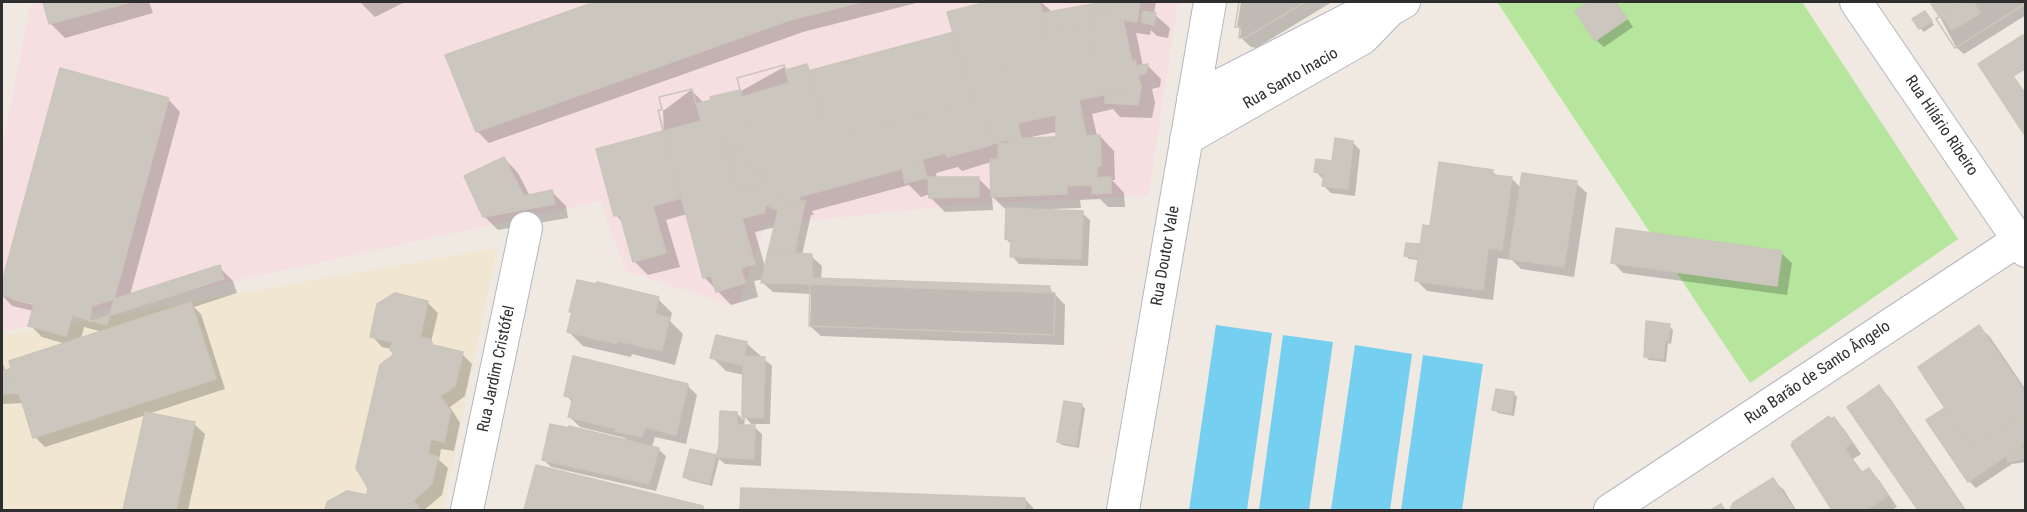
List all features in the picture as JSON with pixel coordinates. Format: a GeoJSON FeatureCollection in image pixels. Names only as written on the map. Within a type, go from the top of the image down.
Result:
{"type":"FeatureCollection","features":[{"type":"Feature","properties":{"kind":"street","name":"Rua Doutor Vale"},"geometry":{"type":"LineString","coordinates":[[1123,510],[1210,2]]}},
{"type":"Feature","properties":{"kind":"street","name":"Rua Hilário Ribeiro"},"geometry":{"type":"LineString","coordinates":[[1856,2],[2023,242]]}},
{"type":"Feature","properties":{"kind":"street","name":"Rua Santo Inacio"},"geometry":{"type":"LineString","coordinates":[[1193,99],[1357,15],[1397,6]]}},
{"type":"Feature","properties":{"kind":"street","name":"Rua Santo Inacio"},"geometry":{"type":"LineString","coordinates":[[1186,139],[1363,38],[1397,6]]}},
{"type":"Feature","properties":{"kind":"street","name":"Rua Jardim Cristófel"},"geometry":{"type":"LineString","coordinates":[[467,510],[526,228]]}},
{"type":"Feature","properties":{"kind":"street","name":"Rua Barão de Santo Ângelo"},"geometry":{"type":"LineString","coordinates":[[1610,510],[2023,242]]}},
{"type":"Feature","properties":{"kind":"shaded area"},"geometry":{"type":"Polygon","coordinates":[[[43,2],[1178,2],[1148,196],[970,204],[765,225],[738,307],[626,271],[600,201],[2,332],[2,149],[30,6],[43,2]]]}},
{"type":"Feature","properties":{"kind":"shaded area"},"geometry":{"type":"Polygon","coordinates":[[[497,248],[443,510],[2,510],[2,335],[497,248]]]}},
{"type":"Feature","properties":{"kind":"green space"},"geometry":{"type":"Polygon","coordinates":[[[1497,2],[1802,2],[1958,239],[1750,383],[1497,2]]]}},
{"type":"Feature","properties":{"kind":"water"},"geometry":{"type":"Polygon","coordinates":[[[1216,325],[1272,333],[1247,510],[1189,510],[1216,325]]]}},
{"type":"Feature","properties":{"kind":"water"},"geometry":{"type":"Polygon","coordinates":[[[1283,335],[1333,342],[1309,510],[1259,510],[1283,335]]]}},
{"type":"Feature","properties":{"kind":"water"},"geometry":{"type":"Polygon","coordinates":[[[1355,345],[1412,354],[1390,510],[1331,510],[1355,345]]]}},
{"type":"Feature","properties":{"kind":"water"},"geometry":{"type":"Polygon","coordinates":[[[1423,355],[1483,364],[1462,510],[1401,510],[1423,355]]]}},
{"type":"Feature","properties":{"kind":"building"},"geometry":{"type":"Polygon","coordinates":[[[43,2],[131,2],[49,24],[43,2]]]}},
{"type":"Feature","properties":{"kind":"building"},"geometry":{"type":"Polygon","coordinates":[[[595,2],[861,2],[790,20],[476,132],[445,55],[595,2]]]}},
{"type":"Feature","properties":{"kind":"building"},"geometry":{"type":"Polygon","coordinates":[[[987,2],[1040,2],[1051,58],[1003,67],[1004,73],[983,77],[981,68],[964,71],[947,12],[987,2]]]}},
{"type":"Feature","properties":{"kind":"building"},"geometry":{"type":"Polygon","coordinates":[[[1112,2],[1109,16],[1088,12],[1087,5],[1112,2]]]}},
{"type":"Feature","properties":{"kind":"building"},"geometry":{"type":"Polygon","coordinates":[[[1112,2],[1140,2],[1137,22],[1109,17],[1112,2]]]}},
{"type":"Feature","properties":{"kind":"building"},"geometry":{"type":"Polygon","coordinates":[[[1239,2],[1305,2],[1245,38],[1239,38],[1240,27],[1235,27],[1239,2]]]}},
{"type":"Feature","properties":{"kind":"building"},"geometry":{"type":"Polygon","coordinates":[[[1239,2],[1305,2],[1245,38],[1239,38],[1240,27],[1235,27],[1239,2]]]}},
{"type":"Feature","properties":{"kind":"building"},"geometry":{"type":"Polygon","coordinates":[[[1589,2],[1615,2],[1627,19],[1595,41],[1575,11],[1589,2]]]}},
{"type":"Feature","properties":{"kind":"building"},"geometry":{"type":"Polygon","coordinates":[[[1930,2],[1962,2],[1939,16],[1930,2]]]}},
{"type":"Feature","properties":{"kind":"building"},"geometry":{"type":"Polygon","coordinates":[[[1962,2],[2026,3],[1955,48],[1936,19],[1962,2]]]}},
{"type":"Feature","properties":{"kind":"building"},"geometry":{"type":"Polygon","coordinates":[[[1962,2],[2026,3],[1955,48],[1936,19],[1962,2]]]}},
{"type":"Feature","properties":{"kind":"building"},"geometry":{"type":"Polygon","coordinates":[[[1962,2],[1973,2],[1980,13],[1952,30],[1941,15],[1962,2]]]}},
{"type":"Feature","properties":{"kind":"building"},"geometry":{"type":"Polygon","coordinates":[[[1087,5],[1090,25],[1046,33],[1043,13],[1087,5]]]}},
{"type":"Feature","properties":{"kind":"building"},"geometry":{"type":"Polygon","coordinates":[[[1143,11],[1156,13],[1154,25],[1141,22],[1143,11]]]}},
{"type":"Feature","properties":{"kind":"building"},"geometry":{"type":"Polygon","coordinates":[[[1925,11],[1932,21],[1919,29],[1912,19],[1925,11]]]}},
{"type":"Feature","properties":{"kind":"building"},"geometry":{"type":"Polygon","coordinates":[[[1088,12],[1123,20],[1132,61],[1135,60],[1136,66],[1148,64],[1146,73],[1138,75],[1141,86],[1103,95],[1088,12]]]}},
{"type":"Feature","properties":{"kind":"building"},"geometry":{"type":"Polygon","coordinates":[[[1090,25],[1103,95],[1079,100],[1086,135],[1056,136],[1056,115],[1018,123],[1021,137],[992,144],[979,99],[973,101],[964,71],[981,68],[983,77],[1004,73],[1003,67],[1051,58],[1046,33],[1090,25]]]}},
{"type":"Feature","properties":{"kind":"building"},"geometry":{"type":"Polygon","coordinates":[[[954,32],[973,101],[829,140],[808,71],[954,32]]]}},
{"type":"Feature","properties":{"kind":"building"},"geometry":{"type":"Polygon","coordinates":[[[2023,35],[2026,40],[2026,133],[2024,134],[1978,64],[2023,35]]]}},
{"type":"Feature","properties":{"kind":"building"},"geometry":{"type":"Polygon","coordinates":[[[807,64],[829,140],[979,99],[992,145],[947,157],[945,153],[923,159],[923,163],[799,197],[801,202],[790,202],[779,211],[766,205],[768,195],[782,198],[789,166],[768,161],[763,183],[757,185],[750,159],[734,164],[731,151],[753,145],[747,121],[719,129],[710,97],[740,90],[737,78],[784,65],[786,70],[807,64]]]}},
{"type":"Feature","properties":{"kind":"building"},"geometry":{"type":"Polygon","coordinates":[[[784,65],[789,83],[742,97],[737,78],[784,65]]]}},
{"type":"Feature","properties":{"kind":"building"},"geometry":{"type":"Polygon","coordinates":[[[60,68],[169,98],[107,325],[72,315],[66,336],[28,326],[34,304],[2,295],[2,282],[60,68]]]}},
{"type":"Feature","properties":{"kind":"building"},"geometry":{"type":"Polygon","coordinates":[[[2026,68],[2026,95],[2013,76],[2026,68]]]}},
{"type":"Feature","properties":{"kind":"building"},"geometry":{"type":"Polygon","coordinates":[[[1141,86],[1138,105],[1105,103],[1105,94],[1141,86]]]}},
{"type":"Feature","properties":{"kind":"building"},"geometry":{"type":"Polygon","coordinates":[[[692,89],[696,104],[711,100],[736,191],[763,183],[768,161],[789,166],[782,198],[768,195],[764,213],[742,218],[755,264],[741,268],[745,283],[716,292],[711,276],[703,278],[658,110],[662,110],[659,97],[692,89]]]}},
{"type":"Feature","properties":{"kind":"building"},"geometry":{"type":"Polygon","coordinates":[[[692,89],[701,121],[663,131],[658,110],[662,110],[659,97],[692,89]]]}},
{"type":"Feature","properties":{"kind":"building"},"geometry":{"type":"Polygon","coordinates":[[[747,121],[753,145],[726,153],[719,129],[747,121]]]}},
{"type":"Feature","properties":{"kind":"building"},"geometry":{"type":"Polygon","coordinates":[[[663,131],[681,198],[653,206],[666,253],[633,262],[620,215],[614,216],[596,149],[663,131]]]}},
{"type":"Feature","properties":{"kind":"building"},"geometry":{"type":"Polygon","coordinates":[[[1100,135],[1101,166],[1097,167],[1097,178],[1111,177],[1111,193],[1092,194],[1092,185],[1067,186],[1067,194],[991,197],[990,159],[998,159],[998,144],[1009,143],[1009,139],[1100,135]]]}},
{"type":"Feature","properties":{"kind":"building"},"geometry":{"type":"Polygon","coordinates":[[[1335,138],[1353,141],[1348,189],[1322,186],[1324,174],[1314,172],[1316,159],[1332,161],[1335,138]]]}},
{"type":"Feature","properties":{"kind":"building"},"geometry":{"type":"Polygon","coordinates":[[[731,151],[734,164],[750,159],[757,185],[736,191],[726,153],[731,151]]]}},
{"type":"Feature","properties":{"kind":"building"},"geometry":{"type":"Polygon","coordinates":[[[504,157],[524,196],[552,190],[555,204],[483,217],[464,176],[504,157]]]}},
{"type":"Feature","properties":{"kind":"building"},"geometry":{"type":"Polygon","coordinates":[[[1439,162],[1493,170],[1492,175],[1512,177],[1502,250],[1488,248],[1483,290],[1415,281],[1423,225],[1430,226],[1439,162]]]}},
{"type":"Feature","properties":{"kind":"building"},"geometry":{"type":"Polygon","coordinates":[[[923,163],[927,178],[905,183],[902,169],[923,163]]]}},
{"type":"Feature","properties":{"kind":"building"},"geometry":{"type":"Polygon","coordinates":[[[1522,173],[1577,181],[1564,267],[1509,259],[1522,173]]]}},
{"type":"Feature","properties":{"kind":"building"},"geometry":{"type":"Polygon","coordinates":[[[928,177],[979,177],[979,197],[929,198],[928,177]]]}},
{"type":"Feature","properties":{"kind":"building"},"geometry":{"type":"Polygon","coordinates":[[[805,201],[794,254],[768,252],[778,211],[790,202],[805,201]]]}},
{"type":"Feature","properties":{"kind":"building"},"geometry":{"type":"Polygon","coordinates":[[[1006,208],[1083,211],[1081,259],[1010,257],[1011,239],[1005,239],[1006,208]]]}},
{"type":"Feature","properties":{"kind":"building"},"geometry":{"type":"Polygon","coordinates":[[[1616,228],[1782,251],[1777,286],[1611,263],[1616,228]]]}},
{"type":"Feature","properties":{"kind":"building"},"geometry":{"type":"Polygon","coordinates":[[[1406,243],[1420,244],[1418,258],[1404,256],[1406,243]]]}},
{"type":"Feature","properties":{"kind":"building"},"geometry":{"type":"Polygon","coordinates":[[[768,252],[812,254],[812,278],[1050,286],[1050,293],[1055,293],[1054,335],[809,326],[810,284],[761,283],[768,252]]]}},
{"type":"Feature","properties":{"kind":"building"},"geometry":{"type":"Polygon","coordinates":[[[220,265],[224,279],[89,322],[92,306],[220,265]]]}},
{"type":"Feature","properties":{"kind":"building"},"geometry":{"type":"Polygon","coordinates":[[[577,280],[596,284],[597,282],[659,297],[655,314],[669,318],[662,351],[618,341],[617,344],[567,332],[572,312],[569,312],[577,280]]]}},
{"type":"Feature","properties":{"kind":"building"},"geometry":{"type":"Polygon","coordinates":[[[810,284],[1055,293],[1054,335],[809,326],[810,284]]]}},
{"type":"Feature","properties":{"kind":"building"},"geometry":{"type":"Polygon","coordinates":[[[395,293],[428,301],[420,337],[430,339],[433,345],[463,352],[455,386],[440,396],[451,411],[444,442],[431,439],[428,454],[438,457],[432,484],[413,501],[421,510],[325,510],[327,502],[347,491],[367,495],[368,488],[356,468],[380,365],[394,354],[390,350],[392,342],[370,337],[377,304],[395,293]]]}},
{"type":"Feature","properties":{"kind":"building"},"geometry":{"type":"Polygon","coordinates":[[[191,302],[216,379],[33,438],[9,361],[191,302]]]}},
{"type":"Feature","properties":{"kind":"building"},"geometry":{"type":"Polygon","coordinates":[[[1646,321],[1670,324],[1663,359],[1644,357],[1646,321]]]}},
{"type":"Feature","properties":{"kind":"building"},"geometry":{"type":"Polygon","coordinates":[[[1979,325],[2026,393],[2026,412],[1971,448],[1918,367],[1979,325]]]}},
{"type":"Feature","properties":{"kind":"building"},"geometry":{"type":"Polygon","coordinates":[[[716,335],[747,342],[742,365],[710,358],[716,335]]]}},
{"type":"Feature","properties":{"kind":"building"},"geometry":{"type":"Polygon","coordinates":[[[573,356],[688,384],[676,435],[645,427],[642,437],[568,417],[573,398],[564,396],[573,356]]]}},
{"type":"Feature","properties":{"kind":"building"},"geometry":{"type":"Polygon","coordinates":[[[743,356],[765,357],[763,418],[742,417],[743,356]]]}},
{"type":"Feature","properties":{"kind":"building"},"geometry":{"type":"Polygon","coordinates":[[[11,368],[19,393],[2,394],[2,372],[11,368]]]}},
{"type":"Feature","properties":{"kind":"building"},"geometry":{"type":"Polygon","coordinates":[[[1879,385],[1964,510],[1918,510],[1847,407],[1879,385]]]}},
{"type":"Feature","properties":{"kind":"building"},"geometry":{"type":"Polygon","coordinates":[[[1496,389],[1514,392],[1511,413],[1492,410],[1496,389]]]}},
{"type":"Feature","properties":{"kind":"building"},"geometry":{"type":"Polygon","coordinates":[[[1064,401],[1082,404],[1076,445],[1057,442],[1064,401]]]}},
{"type":"Feature","properties":{"kind":"building"},"geometry":{"type":"Polygon","coordinates":[[[1945,408],[1971,448],[2026,412],[2026,442],[1968,482],[1926,420],[1945,408]]]}},
{"type":"Feature","properties":{"kind":"building"},"geometry":{"type":"Polygon","coordinates":[[[720,411],[737,412],[737,425],[755,425],[754,459],[716,457],[719,446],[720,411]]]}},
{"type":"Feature","properties":{"kind":"building"},"geometry":{"type":"Polygon","coordinates":[[[145,412],[195,422],[176,510],[123,510],[145,412]]]}},
{"type":"Feature","properties":{"kind":"building"},"geometry":{"type":"Polygon","coordinates":[[[1829,416],[1831,419],[1834,417],[1852,443],[1844,448],[1861,473],[1869,468],[1888,496],[1866,510],[1832,510],[1791,445],[1829,416]]]}},
{"type":"Feature","properties":{"kind":"building"},"geometry":{"type":"Polygon","coordinates":[[[550,424],[569,428],[569,426],[659,448],[649,484],[542,460],[550,424]]]}},
{"type":"Feature","properties":{"kind":"building"},"geometry":{"type":"Polygon","coordinates":[[[2022,445],[2025,458],[2008,462],[2006,455],[2022,445]]]}},
{"type":"Feature","properties":{"kind":"building"},"geometry":{"type":"Polygon","coordinates":[[[690,449],[716,455],[709,484],[683,477],[690,449]]]}},
{"type":"Feature","properties":{"kind":"building"},"geometry":{"type":"Polygon","coordinates":[[[536,465],[703,506],[702,510],[524,510],[536,465]]]}},
{"type":"Feature","properties":{"kind":"building"},"geometry":{"type":"Polygon","coordinates":[[[1773,478],[1794,510],[1730,510],[1733,503],[1773,478]]]}},
{"type":"Feature","properties":{"kind":"building"},"geometry":{"type":"Polygon","coordinates":[[[741,488],[1025,498],[1025,510],[740,510],[741,488]]]}},
{"type":"Feature","properties":{"kind":"building"},"geometry":{"type":"Polygon","coordinates":[[[1721,504],[1725,510],[1711,510],[1721,504]]]}}]}
